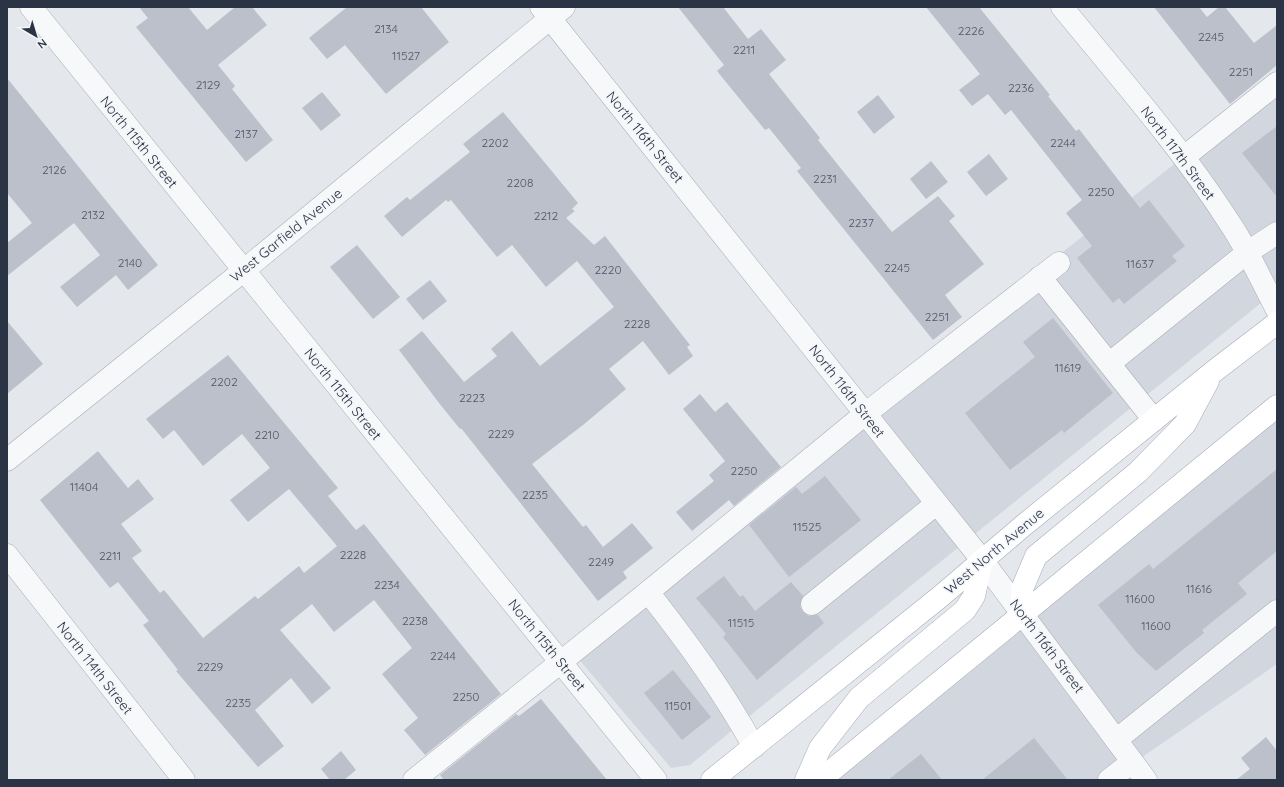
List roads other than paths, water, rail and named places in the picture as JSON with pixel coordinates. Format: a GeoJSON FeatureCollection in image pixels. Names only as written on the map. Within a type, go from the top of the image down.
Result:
{"type":"FeatureCollection","features":[{"type":"Feature","properties":{"kind":"main road","name":"West North Avenue"},"geometry":{"type":"LineString","coordinates":[[712,780],[941,596],[982,560],[1213,372],[1277,323]]}},
{"type":"Feature","properties":{"kind":"main road"},"geometry":{"type":"LineString","coordinates":[[1022,613],[1022,589],[1036,556],[1138,472],[1175,435],[1185,424],[1213,372]]}},
{"type":"Feature","properties":{"kind":"main road"},"geometry":{"type":"LineString","coordinates":[[831,777],[1022,613],[1277,406]]}},
{"type":"Feature","properties":{"kind":"main road"},"geometry":{"type":"LineString","coordinates":[[806,780],[820,748],[859,698],[965,610],[974,596],[982,560]]}},
{"type":"Feature","properties":{"kind":"street","name":"North 115th Street"},"geometry":{"type":"LineString","coordinates":[[31,7],[656,780]]}},
{"type":"Feature","properties":{"kind":"street","name":"North 117th Street"},"geometry":{"type":"LineString","coordinates":[[1062,7],[1184,157],[1230,222],[1248,252],[1277,310]]}},
{"type":"Feature","properties":{"kind":"street","name":"West Garfield Avenue"},"geometry":{"type":"LineString","coordinates":[[7,460],[244,271],[551,11]]}},
{"type":"Feature","properties":{"kind":"street","name":"North 116th Street"},"geometry":{"type":"LineString","coordinates":[[551,11],[936,504],[982,560],[1146,780]]}},
{"type":"Feature","properties":{"kind":"street"},"geometry":{"type":"LineString","coordinates":[[1184,157],[1277,83]]}},
{"type":"Feature","properties":{"kind":"street"},"geometry":{"type":"LineString","coordinates":[[1110,363],[1248,252],[1277,233]]}},
{"type":"Feature","properties":{"kind":"street"},"geometry":{"type":"LineString","coordinates":[[414,780],[866,414],[1059,263]]}},
{"type":"Feature","properties":{"kind":"street"},"geometry":{"type":"LineString","coordinates":[[1040,277],[1154,420]]}},
{"type":"Feature","properties":{"kind":"street"},"geometry":{"type":"LineString","coordinates":[[812,604],[936,504]]}},
{"type":"Feature","properties":{"kind":"street","name":"North 114th Street"},"geometry":{"type":"LineString","coordinates":[[7,555],[184,780]]}},
{"type":"Feature","properties":{"kind":"street"},"geometry":{"type":"LineString","coordinates":[[648,592],[696,654],[738,717],[754,747]]}},
{"type":"Feature","properties":{"kind":"street"},"geometry":{"type":"LineString","coordinates":[[1116,740],[1277,611]]}},
{"type":"Feature","properties":{"kind":"street"},"geometry":{"type":"LineString","coordinates":[[1109,780],[1132,762]]}}]}
